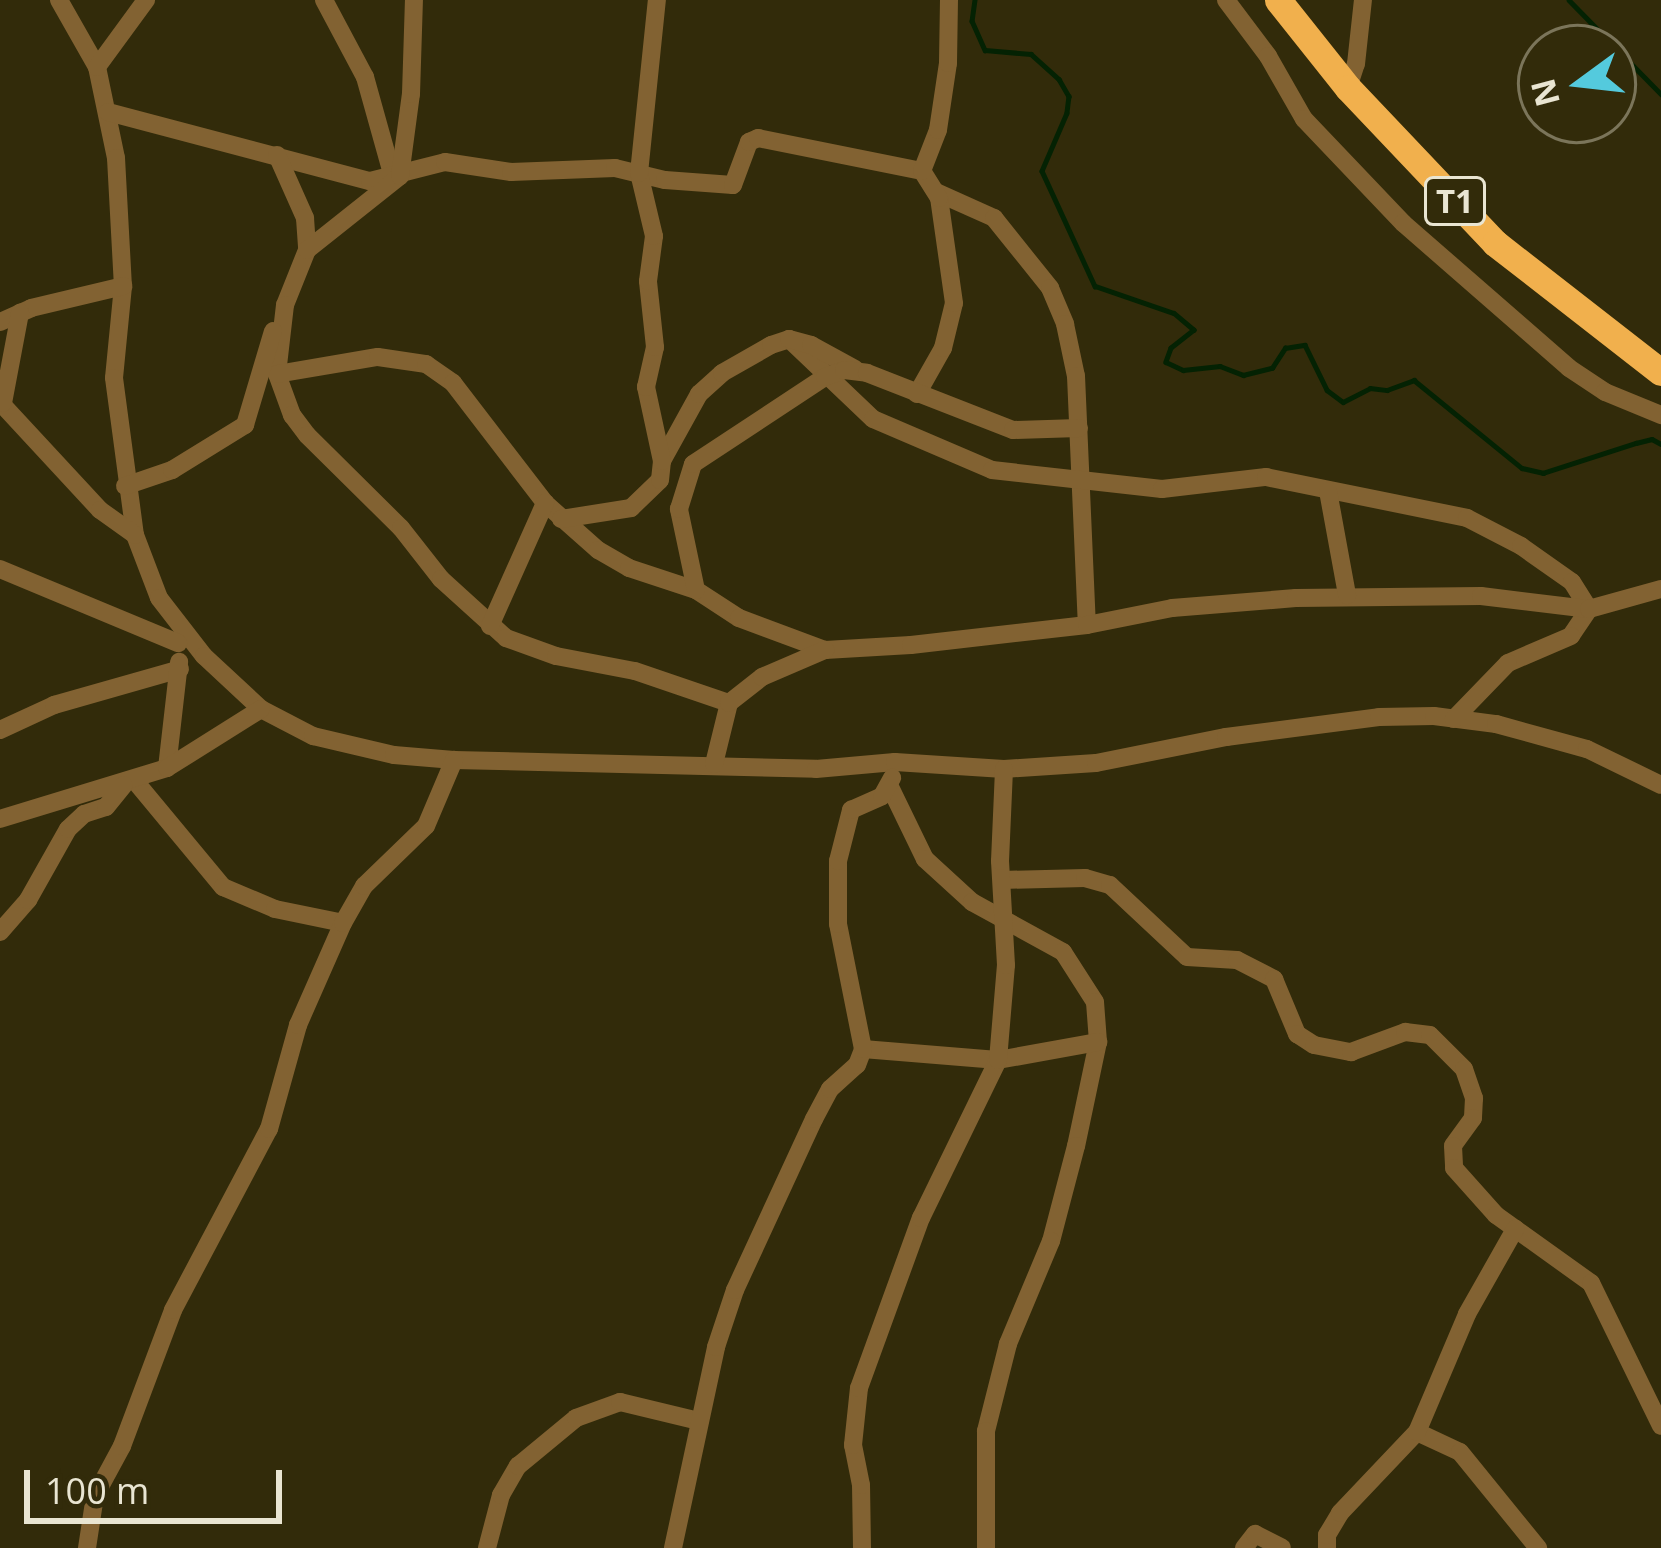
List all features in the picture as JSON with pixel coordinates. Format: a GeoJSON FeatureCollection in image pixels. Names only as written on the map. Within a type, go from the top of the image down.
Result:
{"type":"FeatureCollection","features":[{"type":"Feature","properties":{"kind":"highway","name":"T1"},"geometry":{"type":"LineString","coordinates":[[1278,0],[1348,88],[1495,243],[1661,372]]}},
{"type":"Feature","properties":{"kind":"street"},"geometry":{"type":"LineString","coordinates":[[59,0],[97,67],[116,158],[123,286],[115,379],[125,486],[135,535],[159,598],[204,656],[261,709],[313,736],[394,754],[454,760],[816,769],[895,762],[1004,769],[1096,764],[1226,737],[1379,717],[1454,718],[1587,749],[1661,785]]}},
{"type":"Feature","properties":{"kind":"street"},"geometry":{"type":"LineString","coordinates":[[97,67],[146,0]]}},
{"type":"Feature","properties":{"kind":"street"},"geometry":{"type":"LineString","coordinates":[[324,0],[365,77],[396,177]]}},
{"type":"Feature","properties":{"kind":"street"},"geometry":{"type":"LineString","coordinates":[[307,250],[396,177],[411,94],[414,0]]}},
{"type":"Feature","properties":{"kind":"street"},"geometry":{"type":"LineString","coordinates":[[561,519],[631,508],[660,480],[662,461],[646,387],[655,347],[648,281],[652,216],[639,172],[657,0]]}},
{"type":"Feature","properties":{"kind":"street"},"geometry":{"type":"LineString","coordinates":[[922,171],[938,130],[948,63],[949,0]]}},
{"type":"Feature","properties":{"kind":"street"},"geometry":{"type":"LineString","coordinates":[[1226,0],[1268,56],[1304,119],[1403,223],[1570,368],[1605,392],[1661,415]]}},
{"type":"Feature","properties":{"kind":"street"},"geometry":{"type":"LineString","coordinates":[[1348,88],[1356,64],[1363,0]]}},
{"type":"Feature","properties":{"kind":"street"},"geometry":{"type":"LineString","coordinates":[[108,112],[370,182],[445,163],[511,172],[570,166],[733,185],[748,142],[758,138],[922,171],[936,192],[954,303],[943,348],[917,394]]}},
{"type":"Feature","properties":{"kind":"street"},"geometry":{"type":"LineString","coordinates":[[125,486],[192,460],[245,425],[255,403],[261,359],[307,250],[305,218],[277,155]]}},
{"type":"Feature","properties":{"kind":"street"},"geometry":{"type":"LineString","coordinates":[[936,192],[994,218],[1050,288],[1076,376],[1087,625]]}},
{"type":"Feature","properties":{"kind":"street"},"geometry":{"type":"LineString","coordinates":[[0,322],[123,286]]}},
{"type":"Feature","properties":{"kind":"street"},"geometry":{"type":"LineString","coordinates":[[285,305],[277,374],[292,415],[490,626],[526,647],[635,671],[729,704]]}},
{"type":"Feature","properties":{"kind":"street"},"geometry":{"type":"LineString","coordinates":[[20,313],[1,403],[100,510],[135,535]]}},
{"type":"Feature","properties":{"kind":"street"},"geometry":{"type":"LineString","coordinates":[[662,461],[699,394],[733,366],[789,339]]}},
{"type":"Feature","properties":{"kind":"street"},"geometry":{"type":"LineString","coordinates":[[789,339],[855,370],[1013,430],[1079,428]]}},
{"type":"Feature","properties":{"kind":"street"},"geometry":{"type":"LineString","coordinates":[[789,339],[873,419],[992,470],[1162,490],[1266,478],[1467,518],[1552,565],[1589,609]]}},
{"type":"Feature","properties":{"kind":"street"},"geometry":{"type":"LineString","coordinates":[[277,374],[378,357],[426,364],[453,383],[544,502],[628,568],[696,590],[740,618],[825,650]]}},
{"type":"Feature","properties":{"kind":"street"},"geometry":{"type":"LineString","coordinates":[[696,590],[679,509],[693,464],[825,377],[855,370]]}},
{"type":"Feature","properties":{"kind":"street"},"geometry":{"type":"LineString","coordinates":[[1328,491],[1347,595]]}},
{"type":"Feature","properties":{"kind":"street"},"geometry":{"type":"LineString","coordinates":[[490,626],[544,502]]}},
{"type":"Feature","properties":{"kind":"street"},"geometry":{"type":"LineString","coordinates":[[0,569],[178,643]]}},
{"type":"Feature","properties":{"kind":"street"},"geometry":{"type":"LineString","coordinates":[[714,764],[729,704],[763,677],[825,650],[1087,625],[1172,608],[1347,595],[1529,599],[1589,609],[1661,589]]}},
{"type":"Feature","properties":{"kind":"street"},"geometry":{"type":"LineString","coordinates":[[1454,718],[1508,663],[1571,636],[1589,609]]}},
{"type":"Feature","properties":{"kind":"street"},"geometry":{"type":"LineString","coordinates":[[167,768],[180,669],[177,621]]}},
{"type":"Feature","properties":{"kind":"street"},"geometry":{"type":"LineString","coordinates":[[0,730],[54,705],[180,669]]}},
{"type":"Feature","properties":{"kind":"street"},"geometry":{"type":"LineString","coordinates":[[0,819],[167,768],[261,709]]}},
{"type":"Feature","properties":{"kind":"street"},"geometry":{"type":"LineString","coordinates":[[87,1548],[95,1496],[122,1446],[173,1310],[269,1130],[298,1025],[343,923],[364,886],[426,826],[454,760]]}},
{"type":"Feature","properties":{"kind":"street"},"geometry":{"type":"LineString","coordinates":[[895,762],[890,788],[925,859],[1005,924],[1063,952],[1084,977],[1095,1002],[1098,1042],[1051,1241],[1008,1344],[993,1400],[982,1458],[986,1548]]}},
{"type":"Feature","properties":{"kind":"street"},"geometry":{"type":"LineString","coordinates":[[862,1548],[861,1486],[853,1445],[859,1388],[921,1218],[998,1060],[1005,924],[1004,769]]}},
{"type":"Feature","properties":{"kind":"street"},"geometry":{"type":"LineString","coordinates":[[129,783],[223,887],[275,909],[343,923]]}},
{"type":"Feature","properties":{"kind":"street"},"geometry":{"type":"LineString","coordinates":[[0,932],[28,900],[68,829],[84,814],[106,807],[129,783]]}},
{"type":"Feature","properties":{"kind":"street"},"geometry":{"type":"LineString","coordinates":[[673,1548],[699,1421],[735,1290],[822,1104],[856,1065],[863,1048],[838,924],[838,861],[850,810],[890,788]]}},
{"type":"Feature","properties":{"kind":"street"},"geometry":{"type":"LineString","coordinates":[[1002,880],[1084,878],[1110,885],[1187,957],[1237,960],[1274,979],[1298,1034],[1314,1045],[1351,1052],[1405,1032],[1430,1034],[1464,1070],[1474,1098],[1473,1118],[1454,1146],[1454,1168],[1515,1229],[1591,1283],[1661,1426]]}},
{"type":"Feature","properties":{"kind":"street"},"geometry":{"type":"LineString","coordinates":[[863,1048],[998,1060],[1098,1042]]}},
{"type":"Feature","properties":{"kind":"street"},"geometry":{"type":"LineString","coordinates":[[1327,1548],[1327,1535],[1340,1513],[1417,1432],[1466,1314],[1515,1229]]}},
{"type":"Feature","properties":{"kind":"street"},"geometry":{"type":"LineString","coordinates":[[487,1548],[501,1495],[518,1466],[576,1418],[620,1402],[699,1421]]}},
{"type":"Feature","properties":{"kind":"street"},"geometry":{"type":"LineString","coordinates":[[1417,1432],[1460,1452],[1538,1548]]}},
{"type":"Feature","properties":{"kind":"street"},"geometry":{"type":"LineString","coordinates":[[1244,1548],[1255,1534],[1282,1548]]}},
{"type":"Feature","properties":{"kind":"waterway"},"geometry":{"type":"LineString","coordinates":[[975,0],[972,21],[985,50],[1031,54],[1059,79],[1069,96],[1067,113],[1042,171],[1095,286],[1174,313],[1194,330],[1171,348],[1166,362],[1183,370],[1220,366],[1243,375],[1272,368],[1285,348],[1305,345],[1327,390],[1343,402],[1370,388],[1387,390],[1414,380],[1522,468],[1543,473],[1652,439],[1661,444]]}},
{"type":"Feature","properties":{"kind":"waterway"},"geometry":{"type":"LineString","coordinates":[[1569,0],[1661,94]]}}]}
